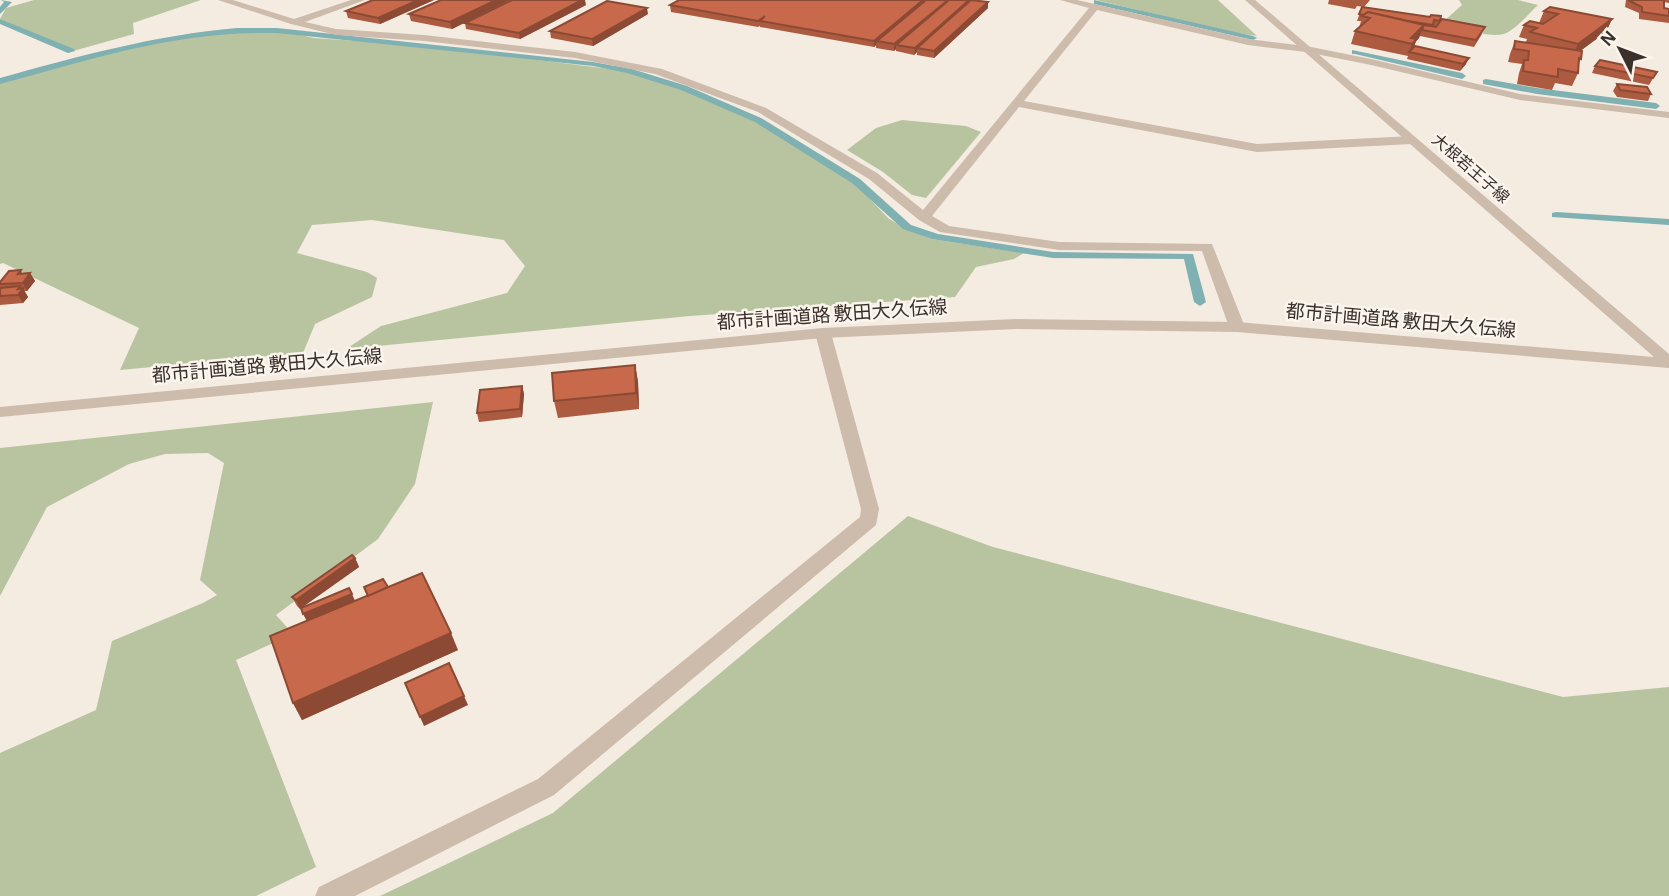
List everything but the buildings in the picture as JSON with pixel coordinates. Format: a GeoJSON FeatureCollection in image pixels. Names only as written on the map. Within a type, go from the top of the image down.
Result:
{"type":"FeatureCollection","features":[{"type":"Feature","properties":{"kind":"street"},"geometry":{"type":"LineString","coordinates":[[223,0],[336,32],[424,38],[575,55],[658,71],[762,110],[873,176],[924,217],[945,229],[1059,246],[1207,247],[1237,327]]}},
{"type":"Feature","properties":{"kind":"street"},"geometry":{"type":"LineString","coordinates":[[294,22],[360,0]]}},
{"type":"Feature","properties":{"kind":"street"},"geometry":{"type":"LineString","coordinates":[[1065,0],[1248,42],[1306,49],[1520,97],[1669,115]]}},
{"type":"Feature","properties":{"kind":"street","name":"大根若王子線"},"geometry":{"type":"LineString","coordinates":[[1250,0],[1669,362]]}},
{"type":"Feature","properties":{"kind":"street"},"geometry":{"type":"LineString","coordinates":[[924,217],[1095,7]]}},
{"type":"Feature","properties":{"kind":"street"},"geometry":{"type":"LineString","coordinates":[[1016,103],[1257,148],[1412,140]]}},
{"type":"Feature","properties":{"kind":"street","name":"都市計画道路 敷田大久伝線"},"geometry":{"type":"LineString","coordinates":[[0,412],[822,333],[1016,324],[1237,327],[1669,362]]}},
{"type":"Feature","properties":{"kind":"street"},"geometry":{"type":"LineString","coordinates":[[328,896],[546,787],[869,520],[870,509],[822,333]]}},
{"type":"Feature","properties":{"kind":"green space"},"geometry":{"type":"Polygon","coordinates":[[[34,0],[201,0],[133,23],[134,34],[73,51],[0,19],[6,8],[34,0]]]}},
{"type":"Feature","properties":{"kind":"green space"},"geometry":{"type":"Polygon","coordinates":[[[1096,0],[1218,0],[1257,36],[1225,31],[1096,0]]]}},
{"type":"Feature","properties":{"kind":"green space"},"geometry":{"type":"Polygon","coordinates":[[[1459,0],[1518,0],[1538,5],[1509,32],[1490,35],[1444,21],[1462,5],[1459,0]]]}},
{"type":"Feature","properties":{"kind":"green space"},"geometry":{"type":"Polygon","coordinates":[[[282,31],[314,38],[427,46],[626,71],[680,89],[756,120],[853,181],[888,218],[904,228],[932,239],[1024,253],[1014,259],[976,267],[955,297],[690,316],[346,349],[381,326],[507,293],[525,266],[504,240],[372,220],[312,225],[297,253],[367,272],[377,278],[372,297],[315,324],[303,353],[120,370],[139,328],[3,263],[0,264],[0,82],[140,44],[199,35],[282,31]]]}},
{"type":"Feature","properties":{"kind":"green space"},"geometry":{"type":"Polygon","coordinates":[[[902,120],[966,126],[981,132],[926,198],[912,195],[883,172],[847,150],[876,128],[902,120]]]}},
{"type":"Feature","properties":{"kind":"green space"},"geometry":{"type":"Polygon","coordinates":[[[433,402],[415,484],[378,539],[276,615],[293,634],[236,660],[316,867],[256,896],[0,896],[0,753],[96,710],[112,641],[217,595],[200,580],[224,463],[208,453],[165,454],[129,464],[47,507],[0,596],[0,448],[433,402]]]}},
{"type":"Feature","properties":{"kind":"green space"},"geometry":{"type":"Polygon","coordinates":[[[908,516],[993,547],[1563,697],[1669,687],[1669,896],[380,896],[553,813],[908,516]]]}},
{"type":"Feature","properties":{"kind":"waterway"},"geometry":{"type":"LineString","coordinates":[[0,12],[8,2],[5,0]]}},
{"type":"Feature","properties":{"kind":"waterway"},"geometry":{"type":"LineString","coordinates":[[1097,2],[1253,38]]}},
{"type":"Feature","properties":{"kind":"waterway"},"geometry":{"type":"LineString","coordinates":[[0,21],[71,51]]}},
{"type":"Feature","properties":{"kind":"waterway"},"geometry":{"type":"LineString","coordinates":[[0,81],[156,40],[237,30],[277,31],[593,64],[629,71],[684,88],[758,120],[856,181],[907,227],[936,237],[1053,255],[1189,256],[1200,302]]}},
{"type":"Feature","properties":{"kind":"waterway"},"geometry":{"type":"LineString","coordinates":[[1355,52],[1462,76]]}},
{"type":"Feature","properties":{"kind":"waterway"},"geometry":{"type":"LineString","coordinates":[[1486,82],[1656,106]]}},
{"type":"Feature","properties":{"kind":"waterway"},"geometry":{"type":"LineString","coordinates":[[1556,215],[1669,222]]}}]}
